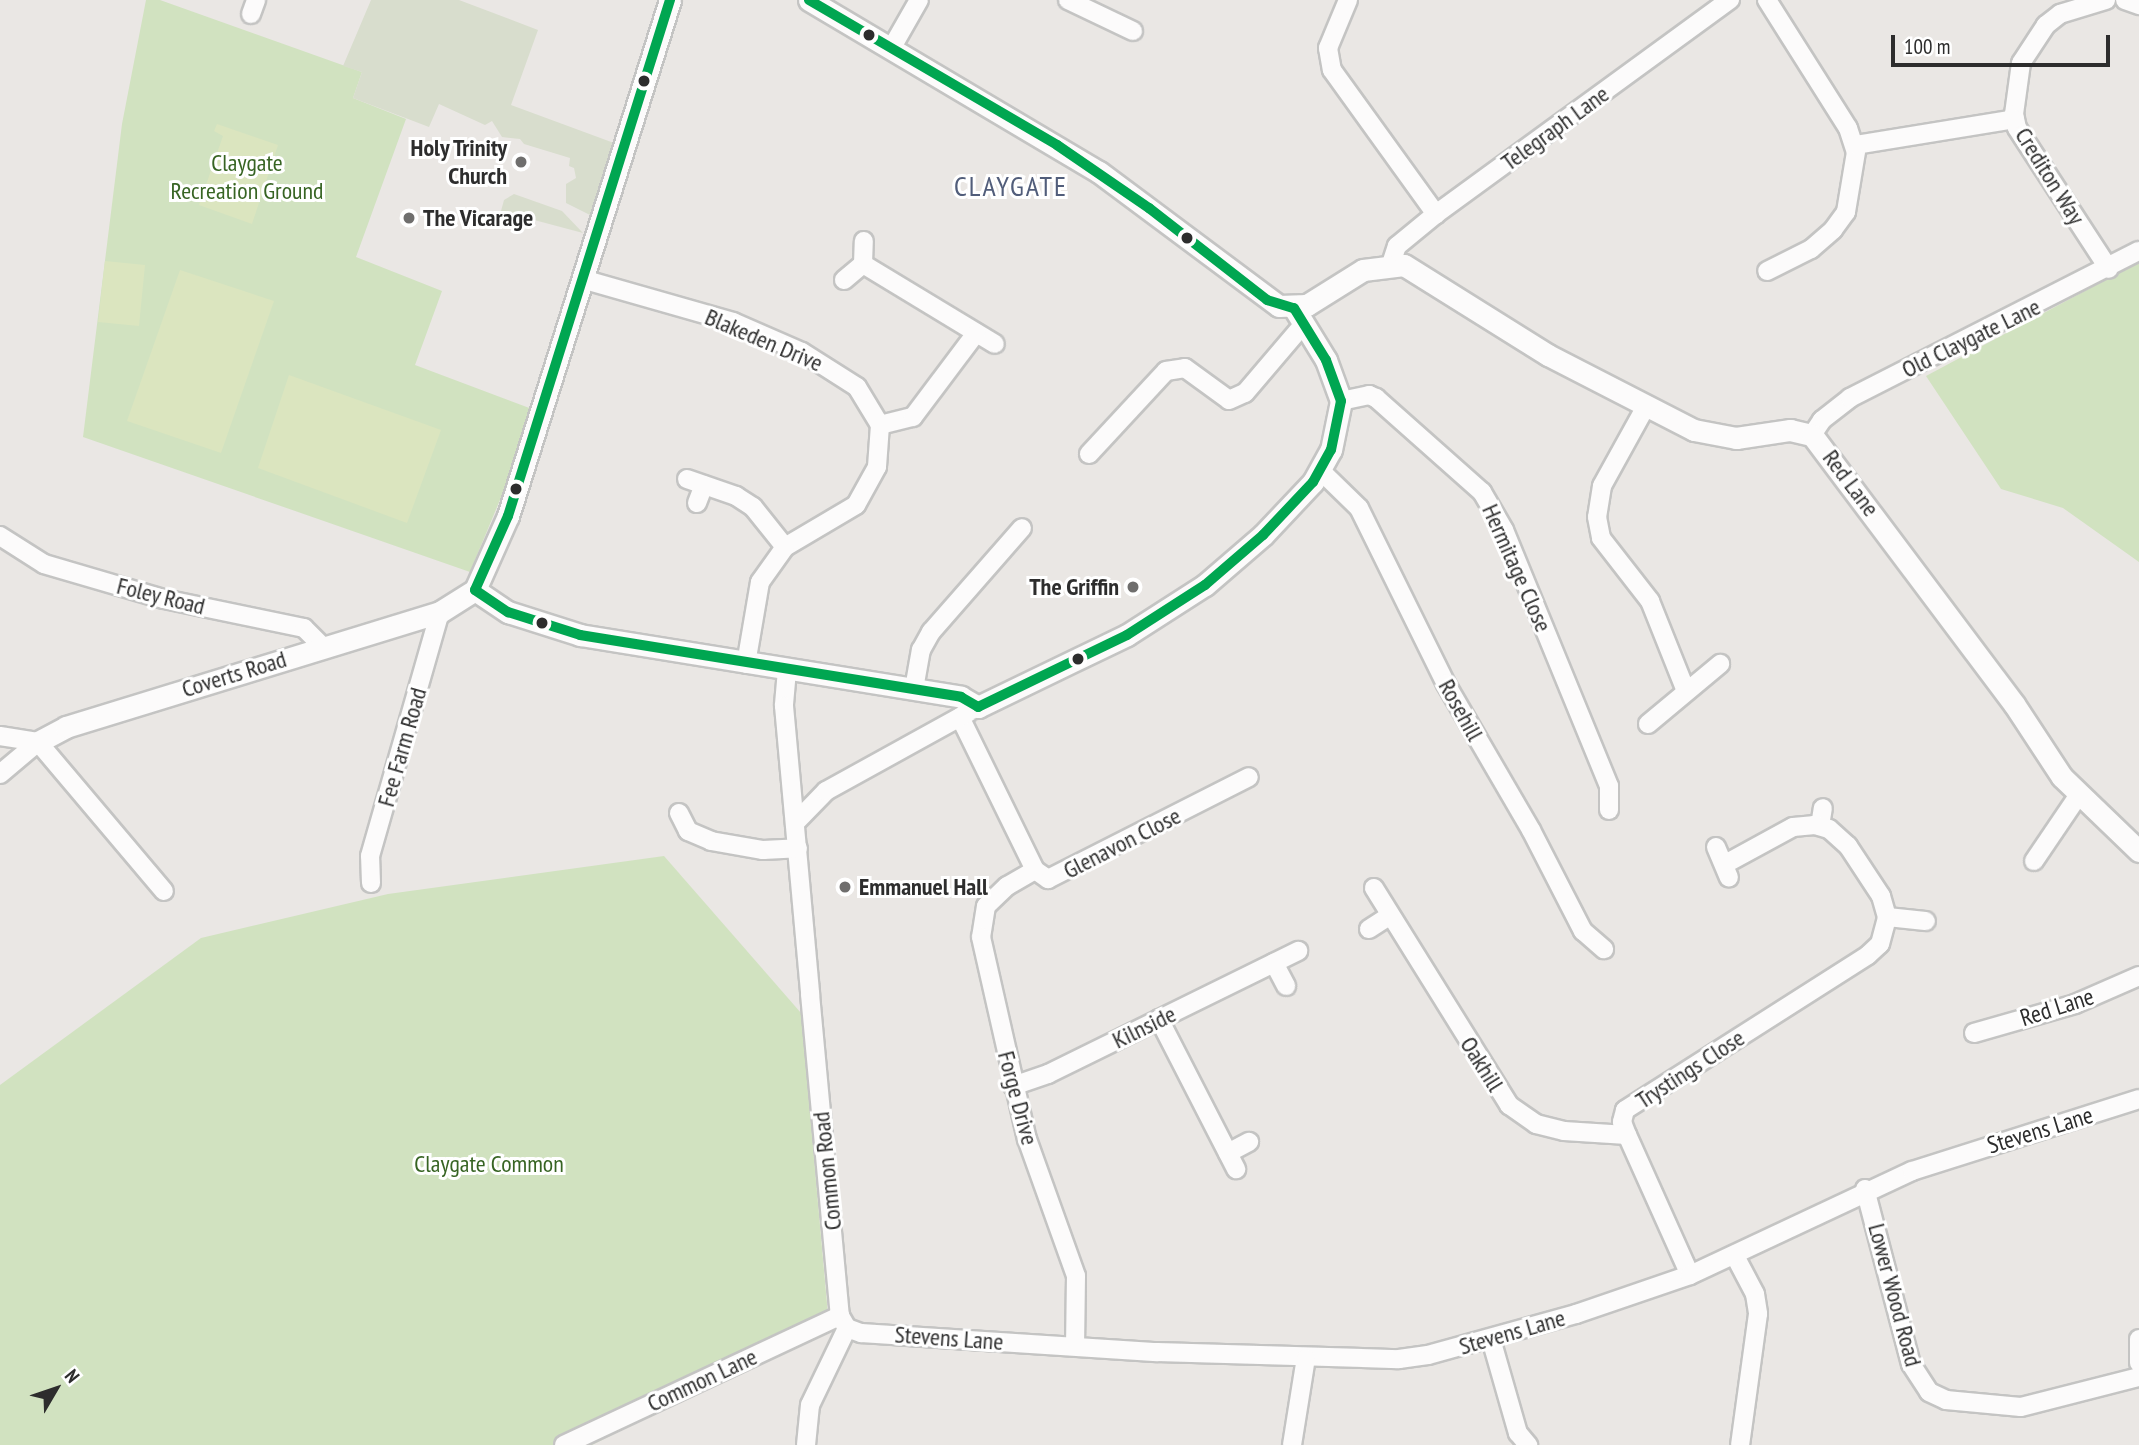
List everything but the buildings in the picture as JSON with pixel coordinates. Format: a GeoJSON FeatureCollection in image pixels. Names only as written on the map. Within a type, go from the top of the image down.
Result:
{"type":"FeatureCollection","features":[{"type":"Feature","properties":{"kind":"street"},"geometry":{"type":"LineString","coordinates":[[670,0],[508,516],[475,590],[508,612],[540,625],[746,664],[961,697],[969,712]]}},
{"type":"Feature","properties":{"kind":"street"},"geometry":{"type":"LineString","coordinates":[[796,822],[826,791],[969,712],[1127,635],[1205,585],[1263,535],[1321,471],[1339,426],[1341,401],[1325,360],[1298,317],[1267,300],[1099,172],[809,0]]}},
{"type":"Feature","properties":{"kind":"street"},"geometry":{"type":"LineString","coordinates":[[891,49],[919,0]]}},
{"type":"Feature","properties":{"kind":"street"},"geometry":{"type":"LineString","coordinates":[[1068,0],[1100,6],[1133,31]]}},
{"type":"Feature","properties":{"kind":"street"},"geometry":{"type":"LineString","coordinates":[[1348,0],[1328,48],[1332,70],[1436,214]]}},
{"type":"Feature","properties":{"kind":"street","name":"Telegraph Lane"},"geometry":{"type":"LineString","coordinates":[[1391,264],[1396,246],[1436,214],[1730,0]]}},
{"type":"Feature","properties":{"kind":"street"},"geometry":{"type":"LineString","coordinates":[[1767,0],[1856,145],[1846,212],[1833,230],[1811,248],[1767,271]]}},
{"type":"Feature","properties":{"kind":"street","name":"Crediton Way"},"geometry":{"type":"LineString","coordinates":[[2106,0],[2060,15],[2046,25],[2021,63],[2014,119],[2109,269]]}},
{"type":"Feature","properties":{"kind":"street"},"geometry":{"type":"LineString","coordinates":[[2125,0],[2139,5]]}},
{"type":"Feature","properties":{"kind":"street"},"geometry":{"type":"LineString","coordinates":[[1856,145],[2014,119]]}},
{"type":"Feature","properties":{"kind":"street"},"geometry":{"type":"LineString","coordinates":[[844,280],[863,264],[864,241]]}},
{"type":"Feature","properties":{"kind":"street","name":"Old Claygate Lane"},"geometry":{"type":"LineString","coordinates":[[1812,435],[1822,420],[1850,398],[2109,269],[2139,251]]}},
{"type":"Feature","properties":{"kind":"street"},"geometry":{"type":"LineString","coordinates":[[863,264],[995,344]]}},
{"type":"Feature","properties":{"kind":"street"},"geometry":{"type":"LineString","coordinates":[[1089,454],[1166,370],[1185,368],[1228,400],[1245,393],[1298,317],[1321,298],[1363,271],[1391,264]]}},
{"type":"Feature","properties":{"kind":"street","name":"Red Lane"},"geometry":{"type":"LineString","coordinates":[[1391,264],[1418,272],[1526,343],[1645,408],[1714,436],[1790,430],[1812,435],[1853,484],[2078,796],[2139,851]]}},
{"type":"Feature","properties":{"kind":"street","name":"Blakeden Drive"},"geometry":{"type":"LineString","coordinates":[[582,279],[733,322],[802,352],[857,387],[880,425]]}},
{"type":"Feature","properties":{"kind":"street"},"geometry":{"type":"LineString","coordinates":[[746,664],[760,582],[785,547],[856,505],[877,467],[880,425],[898,424],[914,417],[976,333]]}},
{"type":"Feature","properties":{"kind":"street","name":"Hermitage Close"},"geometry":{"type":"LineString","coordinates":[[1341,401],[1362,395],[1376,398],[1482,492],[1504,530],[1605,775],[1609,810]]}},
{"type":"Feature","properties":{"kind":"street"},"geometry":{"type":"LineString","coordinates":[[1645,408],[1602,485],[1597,517],[1601,538],[1650,601],[1686,691]]}},
{"type":"Feature","properties":{"kind":"street","name":"Rosehill"},"geometry":{"type":"LineString","coordinates":[[1321,471],[1359,508],[1446,684],[1583,931],[1604,949]]}},
{"type":"Feature","properties":{"kind":"street"},"geometry":{"type":"LineString","coordinates":[[687,480],[753,507],[785,547]]}},
{"type":"Feature","properties":{"kind":"street"},"geometry":{"type":"LineString","coordinates":[[697,503],[704,485]]}},
{"type":"Feature","properties":{"kind":"street"},"geometry":{"type":"LineString","coordinates":[[914,690],[921,650],[930,632],[1022,528]]}},
{"type":"Feature","properties":{"kind":"street","name":"Foley Road"},"geometry":{"type":"LineString","coordinates":[[0,536],[44,564],[164,598],[304,628],[323,647]]}},
{"type":"Feature","properties":{"kind":"street","name":"Coverts Road"},"geometry":{"type":"LineString","coordinates":[[0,774],[38,742],[66,727],[440,612],[475,590]]}},
{"type":"Feature","properties":{"kind":"street","name":"Fee Farm Road"},"geometry":{"type":"LineString","coordinates":[[371,883],[370,856],[440,612]]}},
{"type":"Feature","properties":{"kind":"street"},"geometry":{"type":"LineString","coordinates":[[1648,724],[1720,664]]}},
{"type":"Feature","properties":{"kind":"street","name":"Common Road"},"geometry":{"type":"LineString","coordinates":[[787,670],[784,706],[844,1322]]}},
{"type":"Feature","properties":{"kind":"street","name":"Glenavon Close"},"geometry":{"type":"LineString","coordinates":[[969,712],[1035,870],[1048,879],[1249,778]]}},
{"type":"Feature","properties":{"kind":"street"},"geometry":{"type":"LineString","coordinates":[[0,736],[38,742],[164,891]]}},
{"type":"Feature","properties":{"kind":"street"},"geometry":{"type":"LineString","coordinates":[[2034,861],[2078,796]]}},
{"type":"Feature","properties":{"kind":"street"},"geometry":{"type":"LineString","coordinates":[[1820,826],[1823,808]]}},
{"type":"Feature","properties":{"kind":"street"},"geometry":{"type":"LineString","coordinates":[[679,813],[688,831],[710,841],[763,850],[798,848]]}},
{"type":"Feature","properties":{"kind":"street"},"geometry":{"type":"LineString","coordinates":[[1716,847],[1727,871],[1774,835],[1793,827],[1820,826],[1848,845],[1881,896],[1887,917],[1926,921]]}},
{"type":"Feature","properties":{"kind":"street","name":"Forge Drive"},"geometry":{"type":"LineString","coordinates":[[1035,870],[996,894],[981,919],[984,958],[1013,1086],[1076,1276],[1075,1346]]}},
{"type":"Feature","properties":{"kind":"street","name":"Oakhill"},"geometry":{"type":"LineString","coordinates":[[1374,888],[1509,1105],[1536,1124],[1564,1131],[1627,1135]]}},
{"type":"Feature","properties":{"kind":"street"},"geometry":{"type":"LineString","coordinates":[[1369,929],[1389,916]]}},
{"type":"Feature","properties":{"kind":"street","name":"Trystings Close"},"geometry":{"type":"LineString","coordinates":[[1689,1275],[1627,1135],[1622,1122],[1625,1110],[1868,956],[1880,944],[1887,917]]}},
{"type":"Feature","properties":{"kind":"street","name":"Kilnside"},"geometry":{"type":"LineString","coordinates":[[1013,1086],[1048,1074],[1298,951]]}},
{"type":"Feature","properties":{"kind":"street"},"geometry":{"type":"LineString","coordinates":[[1273,963],[1286,986]]}},
{"type":"Feature","properties":{"kind":"street","name":"Red Lane"},"geometry":{"type":"LineString","coordinates":[[1974,1033],[2075,1004],[2139,976]]}},
{"type":"Feature","properties":{"kind":"street"},"geometry":{"type":"LineString","coordinates":[[1159,1019],[1232,1161],[1249,1142]]}},
{"type":"Feature","properties":{"kind":"street","name":"Stevens Lane"},"geometry":{"type":"LineString","coordinates":[[844,1322],[861,1333],[1306,1358],[1399,1359],[1491,1339],[1689,1275],[1735,1256],[1865,1189],[2139,1099]]}},
{"type":"Feature","properties":{"kind":"street","name":"Lower Wood Road"},"geometry":{"type":"LineString","coordinates":[[1865,1189],[1910,1364],[1929,1392],[1946,1400],[2021,1407],[2139,1377]]}},
{"type":"Feature","properties":{"kind":"street"},"geometry":{"type":"LineString","coordinates":[[1735,1256],[1755,1294],[1758,1314],[1740,1445]]}},
{"type":"Feature","properties":{"kind":"street"},"geometry":{"type":"LineString","coordinates":[[806,1445],[810,1405],[844,1322]]}},
{"type":"Feature","properties":{"kind":"street","name":"Common Lane"},"geometry":{"type":"LineString","coordinates":[[564,1445],[844,1322]]}},
{"type":"Feature","properties":{"kind":"street"},"geometry":{"type":"LineString","coordinates":[[1491,1339],[1518,1433],[1528,1445]]}},
{"type":"Feature","properties":{"kind":"street"},"geometry":{"type":"LineString","coordinates":[[2139,1339],[2139,1363]]}},
{"type":"Feature","properties":{"kind":"street"},"geometry":{"type":"LineString","coordinates":[[1292,1445],[1306,1358]]}},
{"type":"Feature","properties":{"kind":"green space","name":"Claygate Recreation Ground"},"geometry":{"type":"Polygon","coordinates":[[[146,0],[160,0],[362,72],[353,98],[406,119],[356,257],[442,291],[415,365],[532,409],[512,471],[470,572],[83,437],[122,124],[146,0]]]}},
{"type":"Feature","properties":{"kind":"green space"},"geometry":{"type":"Polygon","coordinates":[[[371,0],[459,0],[538,30],[511,105],[614,143],[592,216],[566,203],[566,184],[576,178],[574,168],[569,166],[570,158],[524,144],[520,139],[502,137],[492,121],[485,125],[439,104],[429,127],[353,98],[362,72],[343,66],[371,0]]]}},
{"type":"Feature","properties":{"kind":"green space"},"geometry":{"type":"Polygon","coordinates":[[[217,124],[278,145],[252,224],[199,205],[223,136],[214,131],[217,124]]]}},
{"type":"Feature","properties":{"kind":"green space"},"geometry":{"type":"Polygon","coordinates":[[[514,194],[562,211],[583,233],[501,211],[504,200],[514,194]]]}},
{"type":"Feature","properties":{"kind":"green space"},"geometry":{"type":"Polygon","coordinates":[[[105,261],[145,265],[139,326],[98,322],[105,261]]]}},
{"type":"Feature","properties":{"kind":"green space"},"geometry":{"type":"Polygon","coordinates":[[[2139,262],[2139,562],[2063,508],[2001,489],[1926,376],[2139,262]]]}},
{"type":"Feature","properties":{"kind":"green space"},"geometry":{"type":"Polygon","coordinates":[[[180,270],[274,301],[221,453],[127,421],[180,270]]]}},
{"type":"Feature","properties":{"kind":"green space"},"geometry":{"type":"Polygon","coordinates":[[[289,375],[441,430],[407,523],[258,468],[289,375]]]}},
{"type":"Feature","properties":{"kind":"green space","name":"Claygate Common"},"geometry":{"type":"Polygon","coordinates":[[[664,856],[801,1013],[829,1326],[592,1445],[0,1445],[0,1085],[201,938],[388,894],[664,856]]]}},
{"type":"Feature","properties":{"kind":"transit line"},"geometry":{"type":"LineString","coordinates":[[475,590],[508,516],[670,0]]}},
{"type":"Feature","properties":{"kind":"transit line"},"geometry":{"type":"LineString","coordinates":[[809,0],[1057,145],[1149,208],[1267,300],[1294,308]]}},
{"type":"Feature","properties":{"kind":"transit line"},"geometry":{"type":"LineString","coordinates":[[978,707],[1127,635],[1205,585],[1263,535],[1313,482],[1331,450],[1341,401],[1326,360],[1294,308]]}},
{"type":"Feature","properties":{"kind":"transit line"},"geometry":{"type":"LineString","coordinates":[[475,590],[508,612],[580,635],[961,697],[978,707]]}},
{"type":"Feature","properties":{"kind":"place","name":"Holy Trinity Church"},"geometry":{"type":"Point","coordinates":[521,162]}},
{"type":"Feature","properties":{"kind":"place","name":"The Vicarage"},"geometry":{"type":"Point","coordinates":[409,218]}},
{"type":"Feature","properties":{"kind":"place","name":"The Griffin"},"geometry":{"type":"Point","coordinates":[1133,587]}},
{"type":"Feature","properties":{"kind":"place","name":"Emmanuel Hall"},"geometry":{"type":"Point","coordinates":[845,887]}},
{"type":"Feature","properties":{"kind":"district","name":"CLAYGATE"},"geometry":{"type":"Point","coordinates":[1011,186]}}]}
